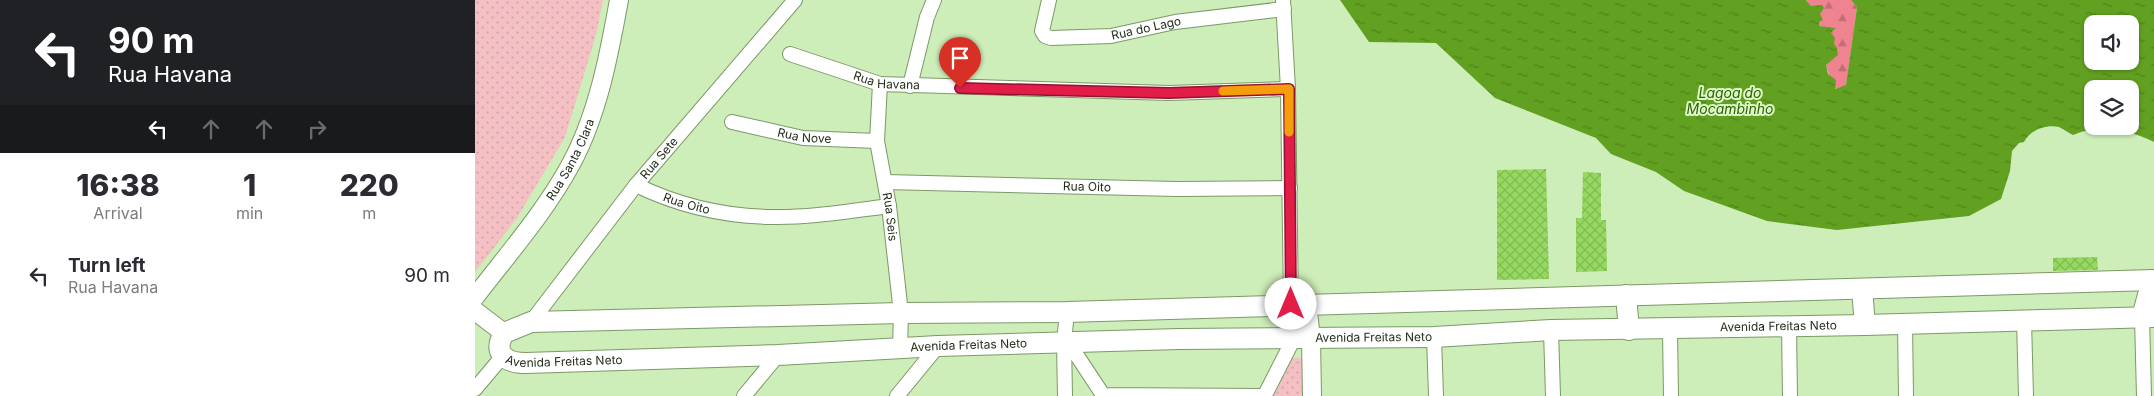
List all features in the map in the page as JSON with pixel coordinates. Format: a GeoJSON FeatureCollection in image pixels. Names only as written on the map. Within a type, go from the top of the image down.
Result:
{"type":"FeatureCollection","features":[{"type":"Feature","properties":{"kind":"main road","name":"Avenida Freitas Neto"},"geometry":{"type":"LineString","coordinates":[[2148,317],[1670,330],[1551,330],[1434,337],[1066,342],[939,346],[778,355],[518,363],[502,356],[500,344],[504,333],[531,322],[901,313],[1067,312],[2153,280]]}},
{"type":"Feature","properties":{"kind":"main road"},"geometry":{"type":"LineString","coordinates":[[2148,317],[2153,280]]}},
{"type":"Feature","properties":{"kind":"main road"},"geometry":{"type":"LineString","coordinates":[[1862,289],[1865,325]]}},
{"type":"Feature","properties":{"kind":"main road"},"geometry":{"type":"LineString","coordinates":[[1626,295],[1629,330]]}},
{"type":"Feature","properties":{"kind":"street","name":"Rua Santa Clara"},"geometry":{"type":"LineString","coordinates":[[475,297],[553,196],[572,163],[591,118],[604,73],[619,0]]}},
{"type":"Feature","properties":{"kind":"street","name":"Rua Sete"},"geometry":{"type":"LineString","coordinates":[[531,322],[636,185],[795,0]]}},
{"type":"Feature","properties":{"kind":"street"},"geometry":{"type":"LineString","coordinates":[[910,86],[927,17],[934,0]]}},
{"type":"Feature","properties":{"kind":"street","name":"Rua do Lago"},"geometry":{"type":"LineString","coordinates":[[1049,0],[1042,31],[1045,36],[1051,38],[1111,36],[1175,22],[1284,5],[1289,89],[1290,188],[1299,304]]}},
{"type":"Feature","properties":{"kind":"street","name":"Rua Havana"},"geometry":{"type":"LineString","coordinates":[[790,54],[880,84],[1169,93],[1289,89]]}},
{"type":"Feature","properties":{"kind":"street","name":"Rua Seis"},"geometry":{"type":"LineString","coordinates":[[880,84],[877,141],[889,206],[901,313],[900,349]]}},
{"type":"Feature","properties":{"kind":"street","name":"Rua Nove"},"geometry":{"type":"LineString","coordinates":[[732,122],[803,138],[877,141]]}},
{"type":"Feature","properties":{"kind":"street","name":"Rua Oito"},"geometry":{"type":"LineString","coordinates":[[885,182],[1177,189],[1290,188]]}},
{"type":"Feature","properties":{"kind":"street","name":"Rua Oito"},"geometry":{"type":"LineString","coordinates":[[636,185],[689,206],[770,217],[828,214],[889,206]]}},
{"type":"Feature","properties":{"kind":"street"},"geometry":{"type":"LineString","coordinates":[[1299,304],[1302,338],[1312,396]]}},
{"type":"Feature","properties":{"kind":"street"},"geometry":{"type":"LineString","coordinates":[[475,311],[504,333]]}},
{"type":"Feature","properties":{"kind":"street"},"geometry":{"type":"LineString","coordinates":[[1065,396],[1067,312]]}},
{"type":"Feature","properties":{"kind":"street"},"geometry":{"type":"LineString","coordinates":[[2144,396],[2148,317]]}},
{"type":"Feature","properties":{"kind":"street"},"geometry":{"type":"LineString","coordinates":[[2024,320],[2026,396]]}},
{"type":"Feature","properties":{"kind":"street"},"geometry":{"type":"LineString","coordinates":[[1905,324],[1907,396]]}},
{"type":"Feature","properties":{"kind":"street"},"geometry":{"type":"LineString","coordinates":[[1789,326],[1790,396]]}},
{"type":"Feature","properties":{"kind":"street"},"geometry":{"type":"LineString","coordinates":[[1551,330],[1553,396]]}},
{"type":"Feature","properties":{"kind":"street"},"geometry":{"type":"LineString","coordinates":[[1670,330],[1671,396]]}},
{"type":"Feature","properties":{"kind":"street"},"geometry":{"type":"LineString","coordinates":[[1434,337],[1435,396]]}},
{"type":"Feature","properties":{"kind":"street"},"geometry":{"type":"LineString","coordinates":[[1066,342],[1103,395],[1263,396],[1302,338]]}},
{"type":"Feature","properties":{"kind":"street"},"geometry":{"type":"LineString","coordinates":[[897,396],[939,346]]}},
{"type":"Feature","properties":{"kind":"street"},"geometry":{"type":"LineString","coordinates":[[744,396],[778,355]]}},
{"type":"Feature","properties":{"kind":"street"},"geometry":{"type":"LineString","coordinates":[[475,389],[502,356]]}},
{"type":"Feature","properties":{"kind":"green space"},"geometry":{"type":"Polygon","coordinates":[[[1806,0],[1851,0],[1857,7],[1846,86],[1834,89],[1826,65],[1833,54],[1834,46],[1831,33],[1835,29],[1819,26],[1813,9],[1806,0]]]}},
{"type":"Feature","properties":{"kind":"shaded area"},"geometry":{"type":"Polygon","coordinates":[[[475,0],[603,0],[596,35],[565,137],[517,218],[475,272],[475,0]]]}},
{"type":"Feature","properties":{"kind":"shaded area"},"geometry":{"type":"Polygon","coordinates":[[[1293,358],[1304,358],[1304,396],[1266,396],[1293,358]]]}},
{"type":"Feature","properties":{"kind":"water","name":"Lagoa do Mocambinho"},"geometry":{"type":"Polygon","coordinates":[[[1340,0],[1806,0],[1811,6],[1822,5],[1824,8],[1820,14],[1823,20],[1819,22],[1819,26],[1836,28],[1831,33],[1835,38],[1834,44],[1838,55],[1826,65],[1828,74],[1836,80],[1835,89],[1846,85],[1857,7],[1851,0],[2154,0],[2154,142],[2136,135],[2139,135],[2139,80],[2084,80],[2084,131],[2073,135],[2059,127],[2049,126],[2034,131],[2012,151],[2010,171],[2001,199],[1969,216],[1837,230],[1767,221],[1684,191],[1656,172],[1611,154],[1596,138],[1495,98],[1436,43],[1369,42],[1340,0]]]}},
{"type":"Feature","properties":{"kind":"building"},"geometry":{"type":"Polygon","coordinates":[[[1546,169],[1549,279],[1497,280],[1497,170],[1546,169]]]}},
{"type":"Feature","properties":{"kind":"building"},"geometry":{"type":"Polygon","coordinates":[[[1583,172],[1601,173],[1601,220],[1606,220],[1607,271],[1576,272],[1576,218],[1582,218],[1583,172]]]}},
{"type":"Feature","properties":{"kind":"building"},"geometry":{"type":"Polygon","coordinates":[[[2097,257],[2098,270],[2053,271],[2053,258],[2097,257]]]}},
{"type":"Feature","properties":{"kind":"slow traffic"},"geometry":{"type":"LineString","coordinates":[[1223,91],[1289,89],[1289,132]]}},
{"type":"Feature","properties":{"kind":"route"},"geometry":{"type":"LineString","coordinates":[[960,88],[1169,93],[1289,89],[1291,304]]}}]}
